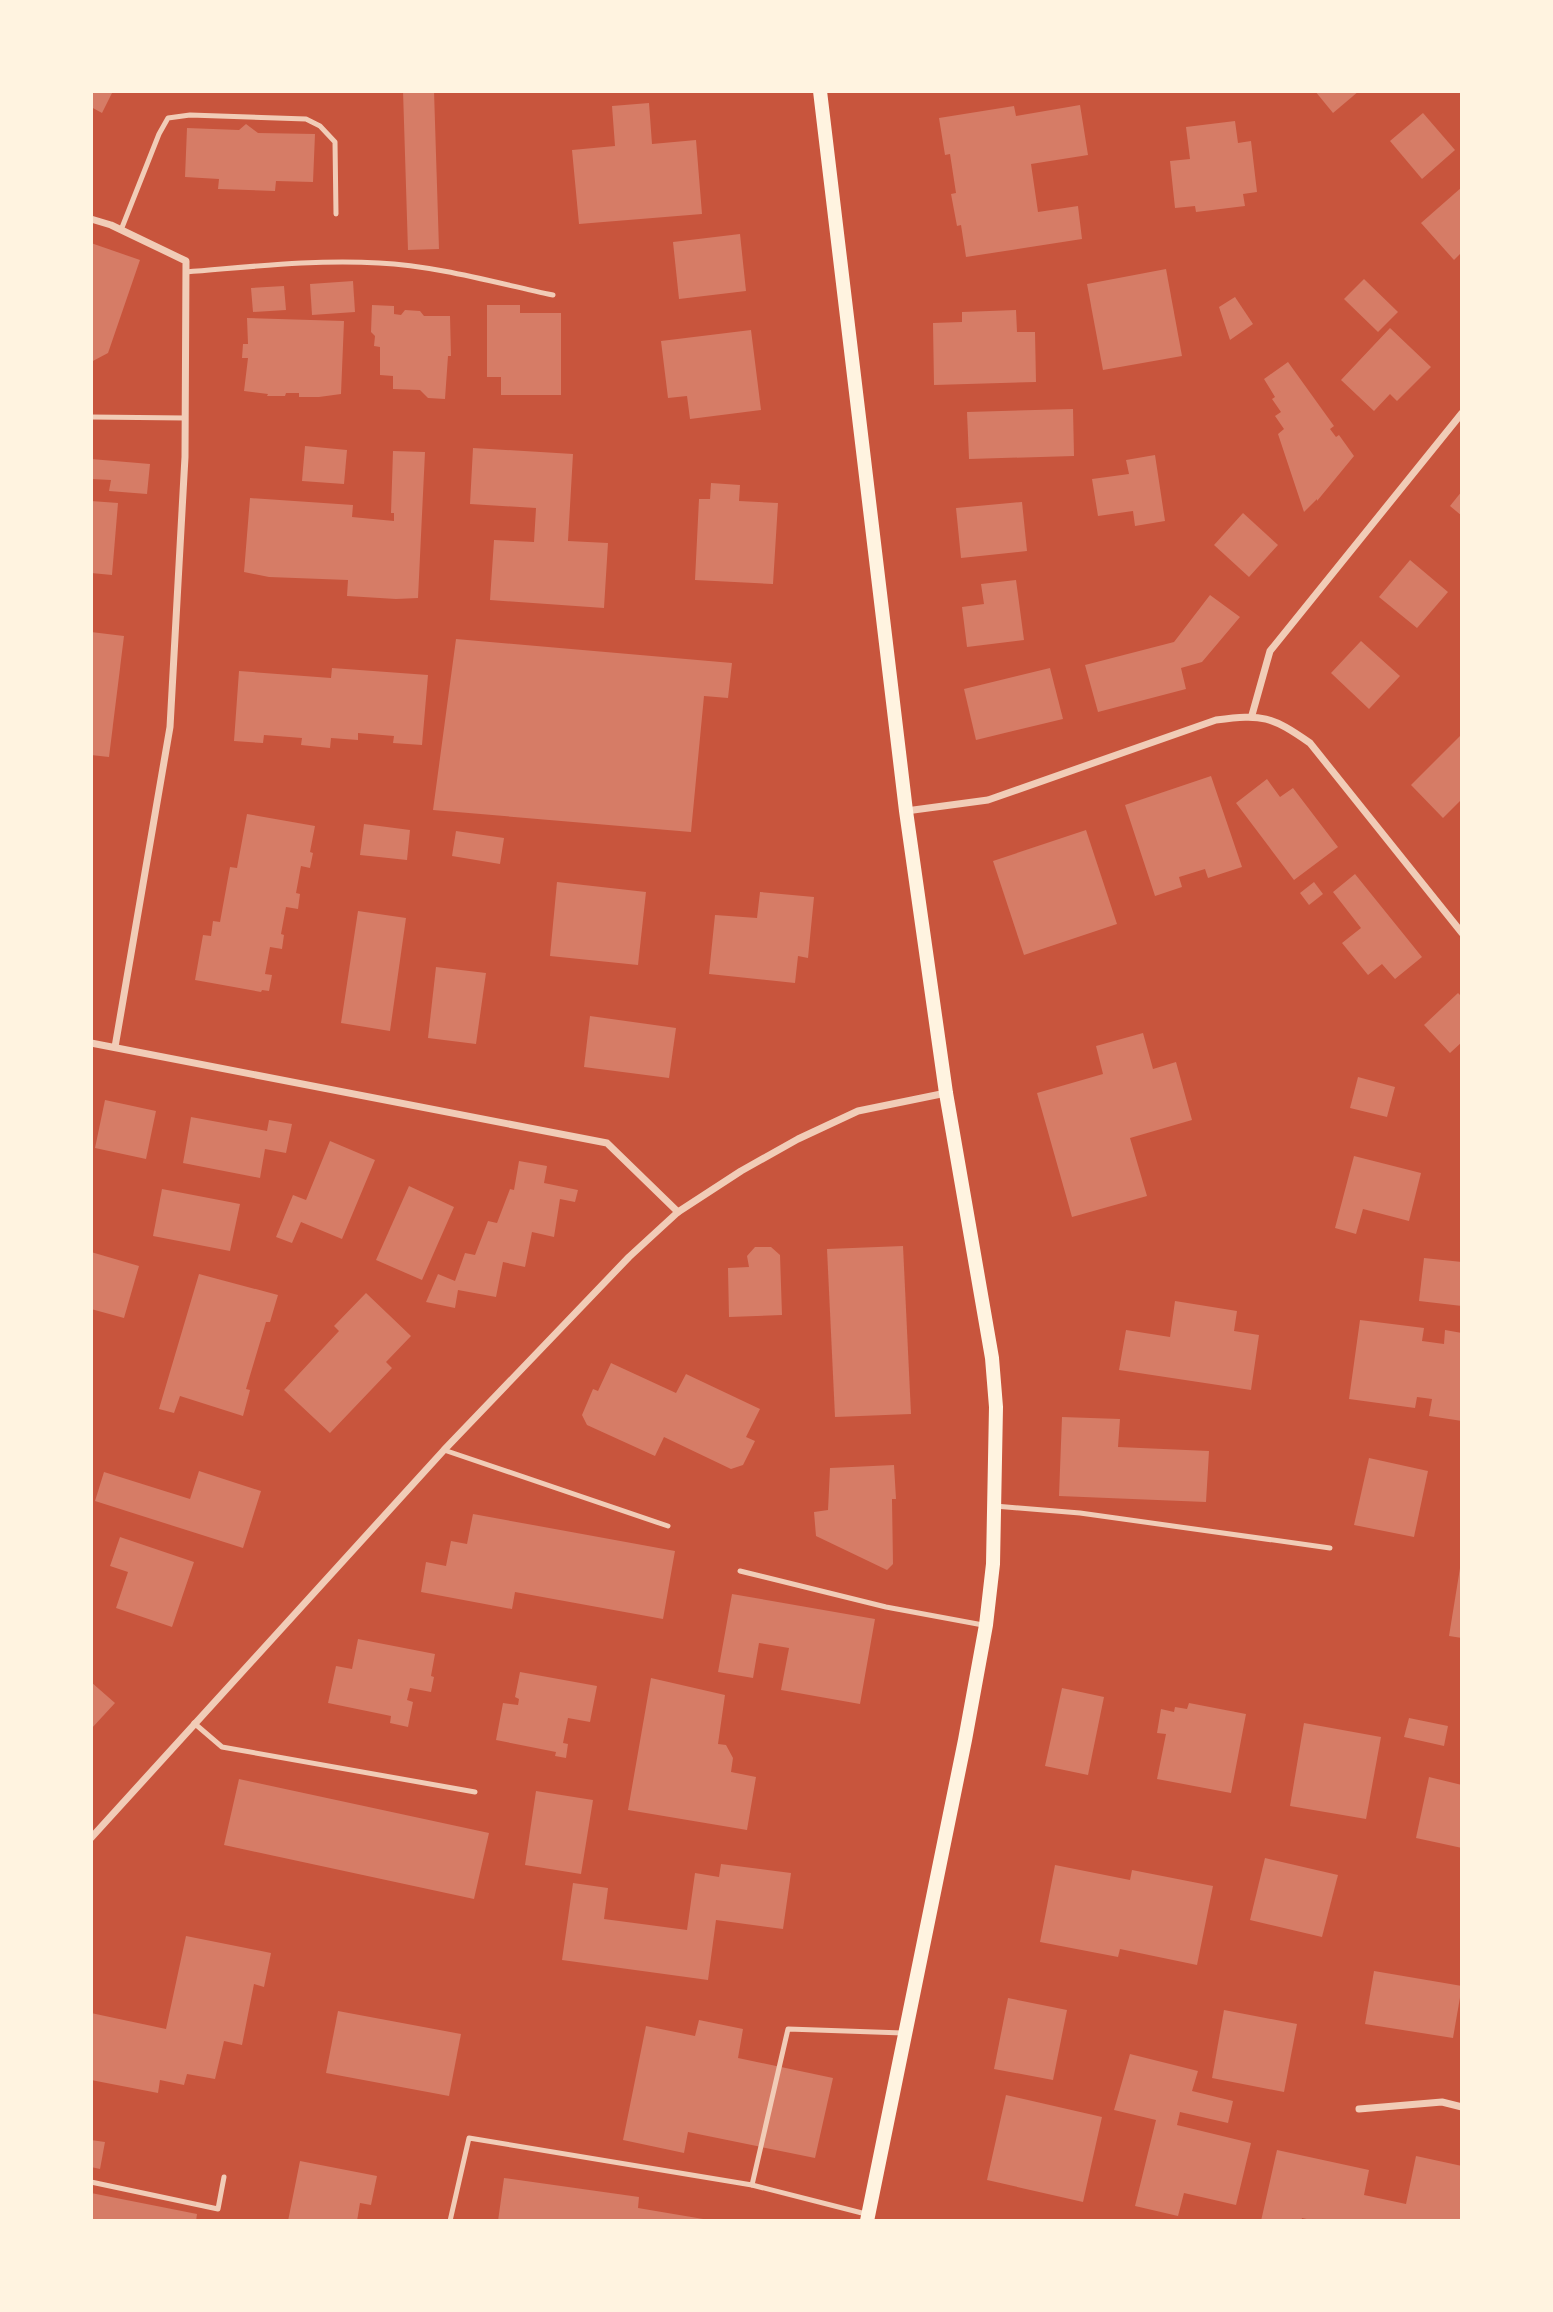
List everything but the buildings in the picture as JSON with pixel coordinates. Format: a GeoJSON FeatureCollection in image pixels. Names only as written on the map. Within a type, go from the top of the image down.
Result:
{"type":"FeatureCollection","features":[{"type":"Feature","properties":{"kind":"main road"},"geometry":{"type":"LineString","coordinates":[[820,91],[906,811],[946,1093],[992,1358],[996,1407],[996,1506],[986,1625],[867,2218]]}},
{"type":"Feature","properties":{"kind":"street"},"geometry":{"type":"LineString","coordinates":[[91,219],[186,261],[186,457],[170,727],[115,1048]]}},
{"type":"Feature","properties":{"kind":"street"},"geometry":{"type":"LineString","coordinates":[[1252,715],[1270,651],[1462,413]]}},
{"type":"Feature","properties":{"kind":"street"},"geometry":{"type":"LineString","coordinates":[[906,811],[988,800],[1216,720],[1252,715],[1284,724],[1310,743],[1462,933]]}},
{"type":"Feature","properties":{"kind":"street"},"geometry":{"type":"LineString","coordinates":[[91,1043],[607,1143],[678,1212]]}},
{"type":"Feature","properties":{"kind":"street"},"geometry":{"type":"LineString","coordinates":[[91,1838],[444,1450],[629,1257],[678,1212],[741,1171],[798,1139],[858,1111],[946,1093]]}},
{"type":"Feature","properties":{"kind":"street"},"geometry":{"type":"LineString","coordinates":[[1359,2109],[1442,2102],[1462,2107]]}},
{"type":"Feature","properties":{"kind":"lane"},"geometry":{"type":"LineString","coordinates":[[121,230],[159,134],[169,118],[190,115],[306,119],[320,126],[335,142],[336,214]]}},
{"type":"Feature","properties":{"kind":"lane"},"geometry":{"type":"LineString","coordinates":[[186,272],[378,262],[433,269],[553,295]]}},
{"type":"Feature","properties":{"kind":"lane"},"geometry":{"type":"LineString","coordinates":[[91,417],[185,418]]}},
{"type":"Feature","properties":{"kind":"lane"},"geometry":{"type":"LineString","coordinates":[[444,1450],[668,1526]]}},
{"type":"Feature","properties":{"kind":"lane"},"geometry":{"type":"LineString","coordinates":[[996,1506],[1080,1513],[1330,1548]]}},
{"type":"Feature","properties":{"kind":"lane"},"geometry":{"type":"LineString","coordinates":[[740,1571],[886,1608],[986,1625]]}},
{"type":"Feature","properties":{"kind":"lane"},"geometry":{"type":"LineString","coordinates":[[194,1723],[222,1746],[475,1792]]}},
{"type":"Feature","properties":{"kind":"lane"},"geometry":{"type":"LineString","coordinates":[[752,2185],[788,2029],[906,2033]]}},
{"type":"Feature","properties":{"kind":"lane"},"geometry":{"type":"LineString","coordinates":[[450,2221],[469,2138],[752,2185],[867,2218]]}},
{"type":"Feature","properties":{"kind":"lane"},"geometry":{"type":"LineString","coordinates":[[91,2182],[218,2209],[224,2177]]}}]}
